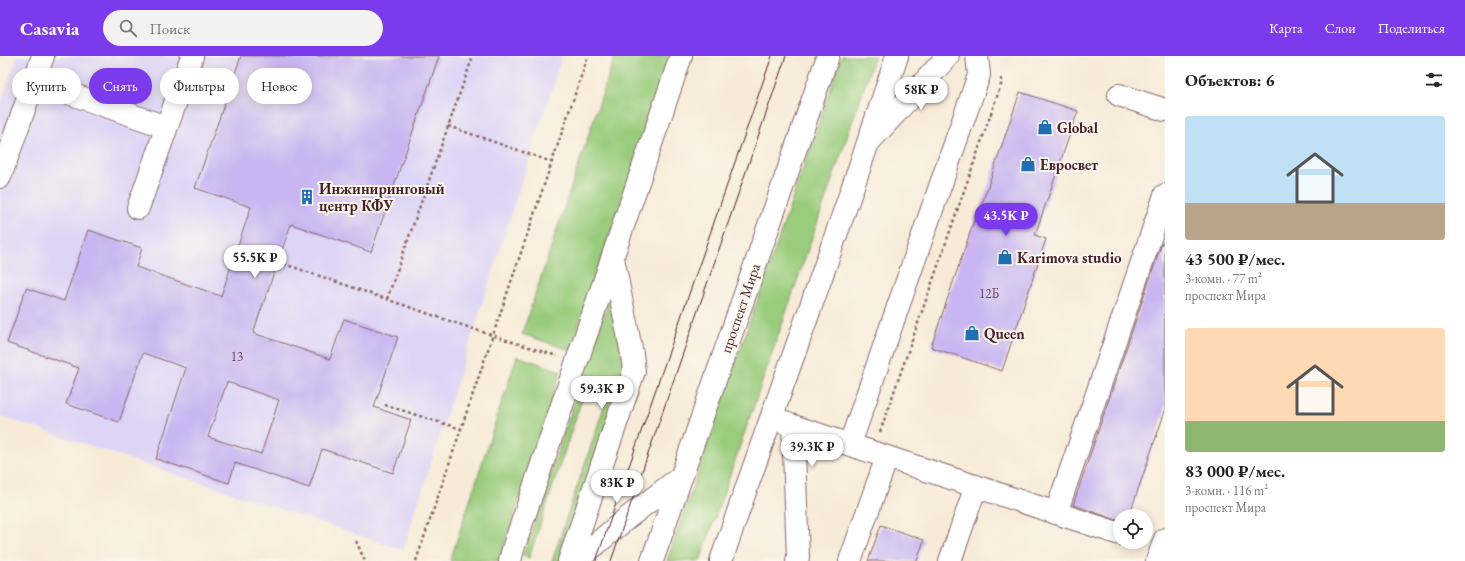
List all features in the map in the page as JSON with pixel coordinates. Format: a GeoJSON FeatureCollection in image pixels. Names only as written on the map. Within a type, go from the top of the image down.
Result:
{"type":"FeatureCollection","features":[{"type":"Feature","properties":{"kind":"main road"},"geometry":{"type":"LineString","coordinates":[[39,68],[43,56]]}},
{"type":"Feature","properties":{"kind":"main road"},"geometry":{"type":"LineString","coordinates":[[138,208],[192,56]]}},
{"type":"Feature","properties":{"kind":"main road"},"geometry":{"type":"LineString","coordinates":[[510,561],[577,385],[576,362],[681,56]]}},
{"type":"Feature","properties":{"kind":"main road","name":"проспект Мира"},"geometry":{"type":"LineString","coordinates":[[652,561],[828,56]]}},
{"type":"Feature","properties":{"kind":"main road"},"geometry":{"type":"LineString","coordinates":[[721,561],[868,143],[897,56]]}},
{"type":"Feature","properties":{"kind":"main road"},"geometry":{"type":"LineString","coordinates":[[868,143],[948,56]]}},
{"type":"Feature","properties":{"kind":"main road"},"geometry":{"type":"LineString","coordinates":[[850,444],[979,75],[977,56]]}},
{"type":"Feature","properties":{"kind":"main road"},"geometry":{"type":"LineString","coordinates":[[1119,95],[1165,110]]}},
{"type":"Feature","properties":{"kind":"main road"},"geometry":{"type":"LineString","coordinates":[[81,97],[166,127]]}},
{"type":"Feature","properties":{"kind":"main road"},"geometry":{"type":"LineString","coordinates":[[0,178],[26,104]]}},
{"type":"Feature","properties":{"kind":"main road"},"geometry":{"type":"LineString","coordinates":[[1056,513],[1165,195]]}},
{"type":"Feature","properties":{"kind":"main road"},"geometry":{"type":"LineString","coordinates":[[569,561],[634,371],[632,354],[612,257]]}},
{"type":"Feature","properties":{"kind":"main road"},"geometry":{"type":"LineString","coordinates":[[771,418],[1113,532]]}},
{"type":"Feature","properties":{"kind":"main road"},"geometry":{"type":"LineString","coordinates":[[794,426],[797,561]]}},
{"type":"Feature","properties":{"kind":"main road"},"geometry":{"type":"LineString","coordinates":[[850,561],[880,454]]}},
{"type":"Feature","properties":{"kind":"main road"},"geometry":{"type":"LineString","coordinates":[[576,561],[626,519],[682,476]]}},
{"type":"Feature","properties":{"kind":"main road"},"geometry":{"type":"LineString","coordinates":[[950,561],[976,486]]}},
{"type":"Feature","properties":{"kind":"path"},"geometry":{"type":"LineString","coordinates":[[387,299],[473,56]]}},
{"type":"Feature","properties":{"kind":"path"},"geometry":{"type":"LineString","coordinates":[[416,561],[588,56]]}},
{"type":"Feature","properties":{"kind":"path"},"geometry":{"type":"LineString","coordinates":[[880,454],[1002,82],[1001,76]]}},
{"type":"Feature","properties":{"kind":"path"},"geometry":{"type":"LineString","coordinates":[[448,126],[552,162]]}},
{"type":"Feature","properties":{"kind":"path"},"geometry":{"type":"LineString","coordinates":[[278,262],[493,336],[576,362]]}},
{"type":"Feature","properties":{"kind":"path"},"geometry":{"type":"LineString","coordinates":[[385,405],[461,429]]}},
{"type":"Feature","properties":{"kind":"path"},"geometry":{"type":"LineString","coordinates":[[356,541],[365,561]]}},
{"type":"Feature","properties":{"kind":"shaded area"},"geometry":{"type":"Polygon","coordinates":[[[17,56],[562,56],[403,550],[0,416],[0,105],[12,70],[12,104],[81,104],[81,68],[13,68],[17,56]]]}},
{"type":"Feature","properties":{"kind":"green space"},"geometry":{"type":"Polygon","coordinates":[[[615,56],[671,56],[570,350],[522,334],[615,56]]]}},
{"type":"Feature","properties":{"kind":"green space"},"geometry":{"type":"Polygon","coordinates":[[[842,56],[875,56],[700,561],[667,561],[842,56]]]}},
{"type":"Feature","properties":{"kind":"green space"},"geometry":{"type":"Polygon","coordinates":[[[610,296],[622,357],[623,377],[560,561],[552,561],[611,386],[589,378],[585,373],[610,296]]]}},
{"type":"Feature","properties":{"kind":"green space"},"geometry":{"type":"Polygon","coordinates":[[[517,356],[561,371],[499,561],[450,561],[517,356]]]}},
{"type":"Feature","properties":{"kind":"green space"},"geometry":{"type":"Polygon","coordinates":[[[576,397],[582,399],[529,558],[523,556],[576,397]]]}},
{"type":"Feature","properties":{"kind":"building"},"geometry":{"type":"Polygon","coordinates":[[[241,56],[439,56],[371,252],[291,224],[253,333],[330,359],[344,319],[398,337],[374,407],[411,420],[393,473],[322,449],[309,488],[235,463],[229,483],[156,459],[186,368],[143,353],[119,422],[66,404],[79,368],[7,343],[26,288],[64,301],[88,230],[142,248],[136,267],[221,296],[251,207],[195,188],[224,104],[239,104],[239,68],[237,68],[241,56]],[[227,382],[208,437],[261,454],[279,400],[227,382]]]}},
{"type":"Feature","properties":{"kind":"building"},"geometry":{"type":"Polygon","coordinates":[[[1020,92],[1078,111],[1035,235],[1046,239],[1002,371],[931,347],[976,215],[978,216],[1020,92]]]}},
{"type":"Feature","properties":{"kind":"building"},"geometry":{"type":"Polygon","coordinates":[[[1162,243],[1165,243],[1165,411],[1131,509],[1113,509],[1113,519],[1073,505],[1162,243]]]}},
{"type":"Feature","properties":{"kind":"building"},"geometry":{"type":"Polygon","coordinates":[[[881,525],[924,540],[917,561],[868,561],[881,525]]]}},
{"type":"Feature","properties":{"kind":"tram line"},"geometry":{"type":"LineString","coordinates":[[596,561],[772,56]]}},
{"type":"Feature","properties":{"kind":"tram line"},"geometry":{"type":"LineString","coordinates":[[611,561],[786,56]]}},
{"type":"Feature","properties":{"kind":"place","name":"Global"},"geometry":{"type":"Point","coordinates":[1045,127]}},
{"type":"Feature","properties":{"kind":"place","name":"Евросвет"},"geometry":{"type":"Point","coordinates":[1028,164]}},
{"type":"Feature","properties":{"kind":"place","name":"Инжиниринговый центр КФУ"},"geometry":{"type":"Point","coordinates":[307,197]}},
{"type":"Feature","properties":{"kind":"place","name":"Karimova studio"},"geometry":{"type":"Point","coordinates":[1005,257]}},
{"type":"Feature","properties":{"kind":"place","name":"Queen"},"geometry":{"type":"Point","coordinates":[972,333]}}]}
